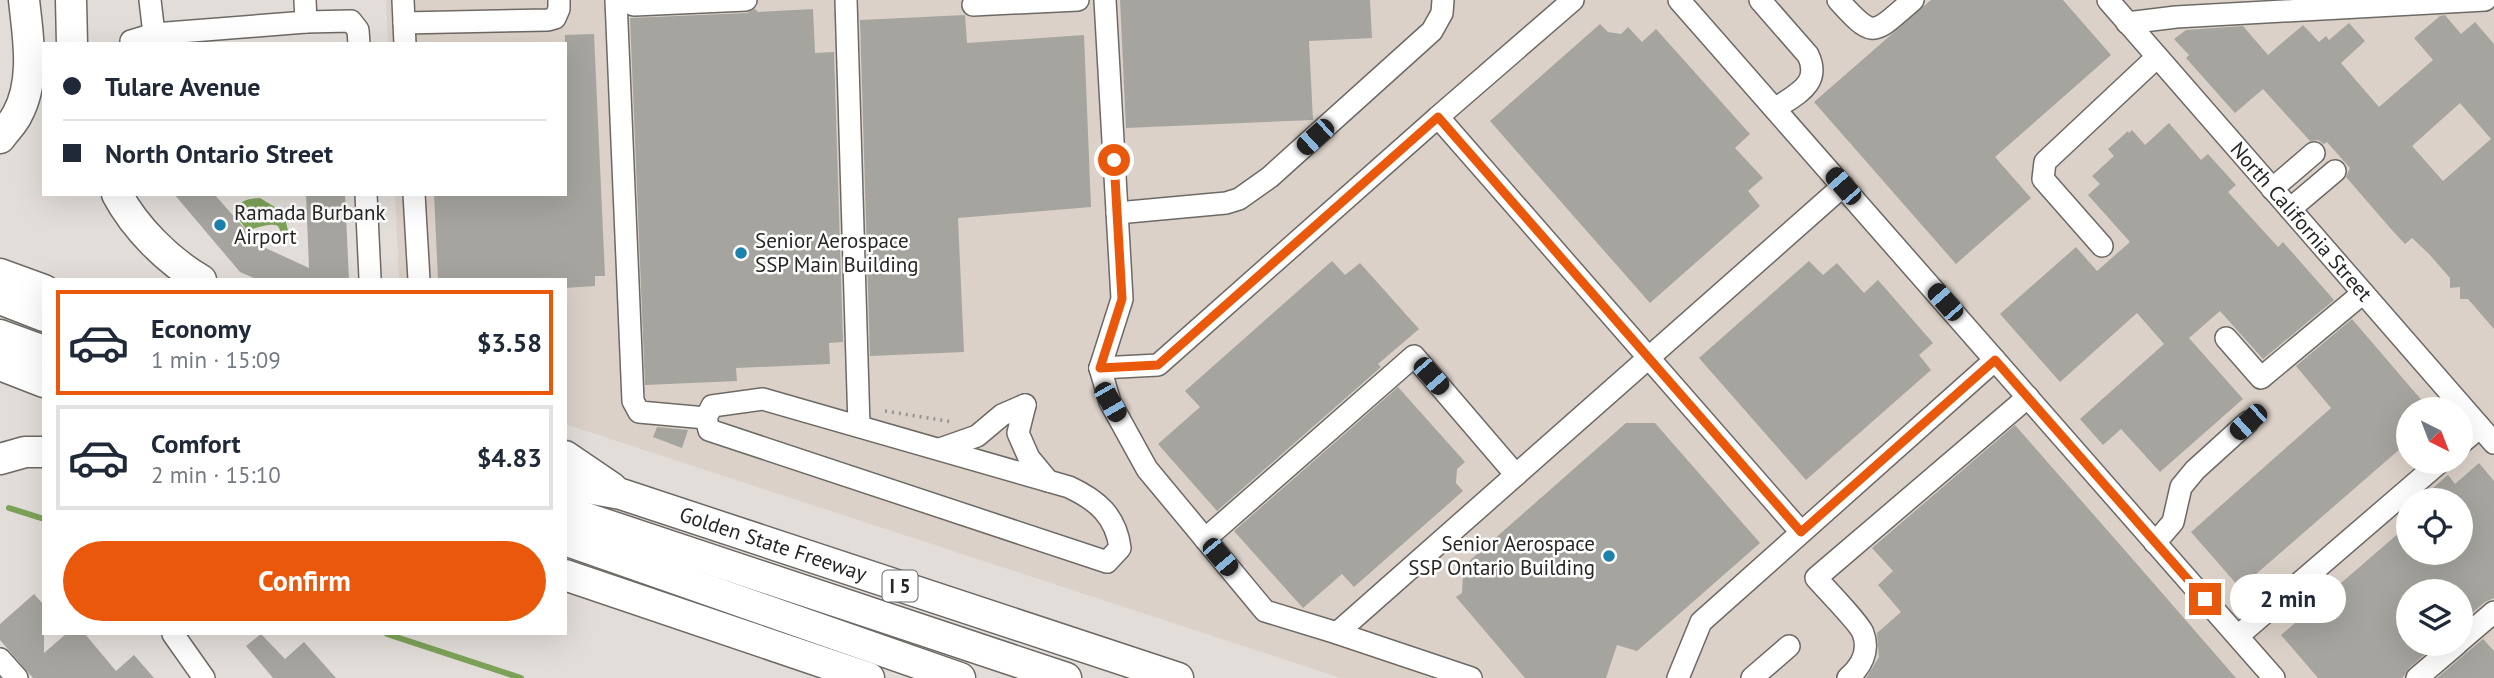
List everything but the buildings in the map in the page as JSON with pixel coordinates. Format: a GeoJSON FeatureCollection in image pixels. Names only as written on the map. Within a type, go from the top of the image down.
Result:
{"type":"FeatureCollection","features":[{"type":"Feature","properties":{"kind":"highway"},"geometry":{"type":"LineString","coordinates":[[0,138],[18,115],[29,82],[24,0]]}},
{"type":"Feature","properties":{"kind":"highway"},"geometry":{"type":"LineString","coordinates":[[71,0],[72,42]]}},
{"type":"Feature","properties":{"kind":"highway"},"geometry":{"type":"LineString","coordinates":[[118,196],[145,233],[167,255],[198,278]]}},
{"type":"Feature","properties":{"kind":"highway"},"geometry":{"type":"LineString","coordinates":[[0,274],[42,289]]}},
{"type":"Feature","properties":{"kind":"highway"},"geometry":{"type":"LineString","coordinates":[[0,299],[42,315]]}},
{"type":"Feature","properties":{"kind":"highway"},"geometry":{"type":"LineString","coordinates":[[0,335],[42,350]]}},
{"type":"Feature","properties":{"kind":"highway"},"geometry":{"type":"LineString","coordinates":[[0,365],[42,381]]}},
{"type":"Feature","properties":{"kind":"highway"},"geometry":{"type":"LineString","coordinates":[[0,459],[25,452],[42,452]]}},
{"type":"Feature","properties":{"kind":"highway"},"geometry":{"type":"LineString","coordinates":[[567,457],[621,494]]}},
{"type":"Feature","properties":{"kind":"highway","name":"Golden State Freeway"},"geometry":{"type":"LineString","coordinates":[[567,484],[621,494],[1178,678]]}},
{"type":"Feature","properties":{"kind":"highway"},"geometry":{"type":"LineString","coordinates":[[567,512],[1066,678]]}},
{"type":"Feature","properties":{"kind":"highway"},"geometry":{"type":"LineString","coordinates":[[567,541],[960,678]]}},
{"type":"Feature","properties":{"kind":"highway"},"geometry":{"type":"LineString","coordinates":[[567,576],[869,678]]}},
{"type":"Feature","properties":{"kind":"highway"},"geometry":{"type":"LineString","coordinates":[[567,592],[643,601]]}},
{"type":"Feature","properties":{"kind":"street"},"geometry":{"type":"LineString","coordinates":[[150,0],[154,34]]}},
{"type":"Feature","properties":{"kind":"street"},"geometry":{"type":"LineString","coordinates":[[305,0],[306,22]]}},
{"type":"Feature","properties":{"kind":"street"},"geometry":{"type":"LineString","coordinates":[[403,0],[405,33],[548,20],[555,18],[559,0]]}},
{"type":"Feature","properties":{"kind":"street"},"geometry":{"type":"LineString","coordinates":[[706,418],[639,412],[633,401],[618,0],[635,5],[746,0]]}},
{"type":"Feature","properties":{"kind":"street"},"geometry":{"type":"LineString","coordinates":[[846,0],[858,416]]}},
{"type":"Feature","properties":{"kind":"street"},"geometry":{"type":"LineString","coordinates":[[973,5],[1078,0]]}},
{"type":"Feature","properties":{"kind":"street"},"geometry":{"type":"LineString","coordinates":[[1105,0],[1122,299],[1100,368],[1110,402],[1147,469],[1265,611],[1471,678]]}},
{"type":"Feature","properties":{"kind":"street"},"geometry":{"type":"LineString","coordinates":[[1117,213],[1226,203],[1239,199],[1270,177],[1432,31],[1442,13],[1443,0]]}},
{"type":"Feature","properties":{"kind":"street"},"geometry":{"type":"LineString","coordinates":[[1100,368],[1158,365],[1573,0]]}},
{"type":"Feature","properties":{"kind":"street"},"geometry":{"type":"LineString","coordinates":[[1679,0],[2274,678]]}},
{"type":"Feature","properties":{"kind":"street"},"geometry":{"type":"LineString","coordinates":[[1760,0],[1808,55],[1813,66],[1813,77],[1808,84],[1775,109]]}},
{"type":"Feature","properties":{"kind":"street"},"geometry":{"type":"LineString","coordinates":[[1838,0],[1864,28],[1872,29],[1888,21],[1913,0]]}},
{"type":"Feature","properties":{"kind":"street","name":"North California Street"},"geometry":{"type":"LineString","coordinates":[[2108,0],[2487,435]]}},
{"type":"Feature","properties":{"kind":"street"},"geometry":{"type":"LineString","coordinates":[[2127,23],[2176,17],[2485,0]]}},
{"type":"Feature","properties":{"kind":"street"},"geometry":{"type":"LineString","coordinates":[[131,42],[154,34],[306,22],[351,22],[358,30],[359,42]]}},
{"type":"Feature","properties":{"kind":"street"},"geometry":{"type":"LineString","coordinates":[[2102,246],[2043,178],[2045,162],[2157,57]]}},
{"type":"Feature","properties":{"kind":"street"},"geometry":{"type":"LineString","coordinates":[[1438,117],[1801,532]]}},
{"type":"Feature","properties":{"kind":"street"},"geometry":{"type":"LineString","coordinates":[[2272,188],[2314,153]]}},
{"type":"Feature","properties":{"kind":"street"},"geometry":{"type":"LineString","coordinates":[[2290,209],[2335,171]]}},
{"type":"Feature","properties":{"kind":"street"},"geometry":{"type":"LineString","coordinates":[[1337,633],[1843,186]]}},
{"type":"Feature","properties":{"kind":"street"},"geometry":{"type":"LineString","coordinates":[[366,196],[370,278]]}},
{"type":"Feature","properties":{"kind":"street"},"geometry":{"type":"LineString","coordinates":[[414,196],[419,278]]}},
{"type":"Feature","properties":{"kind":"street"},"geometry":{"type":"LineString","coordinates":[[2226,338],[2261,378],[2363,293]]}},
{"type":"Feature","properties":{"kind":"street"},"geometry":{"type":"LineString","coordinates":[[1205,539],[1414,356],[1516,475]]}},
{"type":"Feature","properties":{"kind":"street"},"geometry":{"type":"LineString","coordinates":[[1678,678],[1701,622],[1995,360]]}},
{"type":"Feature","properties":{"kind":"street"},"geometry":{"type":"LineString","coordinates":[[1848,678],[1859,668],[1865,657],[1863,633],[1816,578],[2028,397]]}},
{"type":"Feature","properties":{"kind":"street"},"geometry":{"type":"LineString","coordinates":[[763,399],[858,416],[940,449],[1069,487],[1092,498],[1118,531],[1120,548],[1107,562],[709,430],[706,418],[712,406],[763,399]]}},
{"type":"Feature","properties":{"kind":"street"},"geometry":{"type":"LineString","coordinates":[[940,449],[977,436],[1002,415],[1025,405],[1018,433],[1028,458],[1048,481]]}},
{"type":"Feature","properties":{"kind":"street"},"geometry":{"type":"LineString","coordinates":[[2155,542],[2173,522],[2181,487],[2195,470],[2248,422]]}},
{"type":"Feature","properties":{"kind":"street"},"geometry":{"type":"LineString","coordinates":[[2238,636],[2426,474]]}},
{"type":"Feature","properties":{"kind":"street"},"geometry":{"type":"LineString","coordinates":[[2473,630],[2494,612]]}},
{"type":"Feature","properties":{"kind":"street"},"geometry":{"type":"LineString","coordinates":[[174,635],[204,678]]}},
{"type":"Feature","properties":{"kind":"street"},"geometry":{"type":"LineString","coordinates":[[1752,678],[1789,646]]}},
{"type":"Feature","properties":{"kind":"street"},"geometry":{"type":"LineString","coordinates":[[2417,678],[2443,656]]}},
{"type":"Feature","properties":{"kind":"street"},"geometry":{"type":"LineString","coordinates":[[0,659],[17,678]]}},
{"type":"Feature","properties":{"kind":"path"},"geometry":{"type":"LineString","coordinates":[[858,416],[991,424]]}},
{"type":"Feature","properties":{"kind":"shaded area"},"geometry":{"type":"Polygon","coordinates":[[[386,0],[2494,0],[2494,678],[1341,678],[567,425],[567,278],[399,278],[395,196],[567,196],[567,42],[388,42],[386,0]]]}},
{"type":"Feature","properties":{"kind":"shaded area"},"geometry":{"type":"Polygon","coordinates":[[[260,198],[283,212],[288,238],[284,238],[278,226],[246,229],[234,213],[244,201],[260,198]]]}},
{"type":"Feature","properties":{"kind":"waterway"},"geometry":{"type":"LineString","coordinates":[[9,508],[42,518]]}},
{"type":"Feature","properties":{"kind":"waterway"},"geometry":{"type":"LineString","coordinates":[[390,635],[521,678]]}},
{"type":"Feature","properties":{"kind":"place","name":"Ramada Burbank Airport"},"geometry":{"type":"Point","coordinates":[220,225]}},
{"type":"Feature","properties":{"kind":"place","name":"Senior Aerospace SSP Main Building"},"geometry":{"type":"Point","coordinates":[741,253]}},
{"type":"Feature","properties":{"kind":"place","name":"Senior Aerospace SSP Ontario Building"},"geometry":{"type":"Point","coordinates":[1609,556]}},
{"type":"Feature","properties":{"kind":"route"},"geometry":{"type":"LineString","coordinates":[[1114,160],[1122,299],[1100,368],[1158,365],[1438,117],[1801,532],[1995,360],[2205,599]]}}]}
